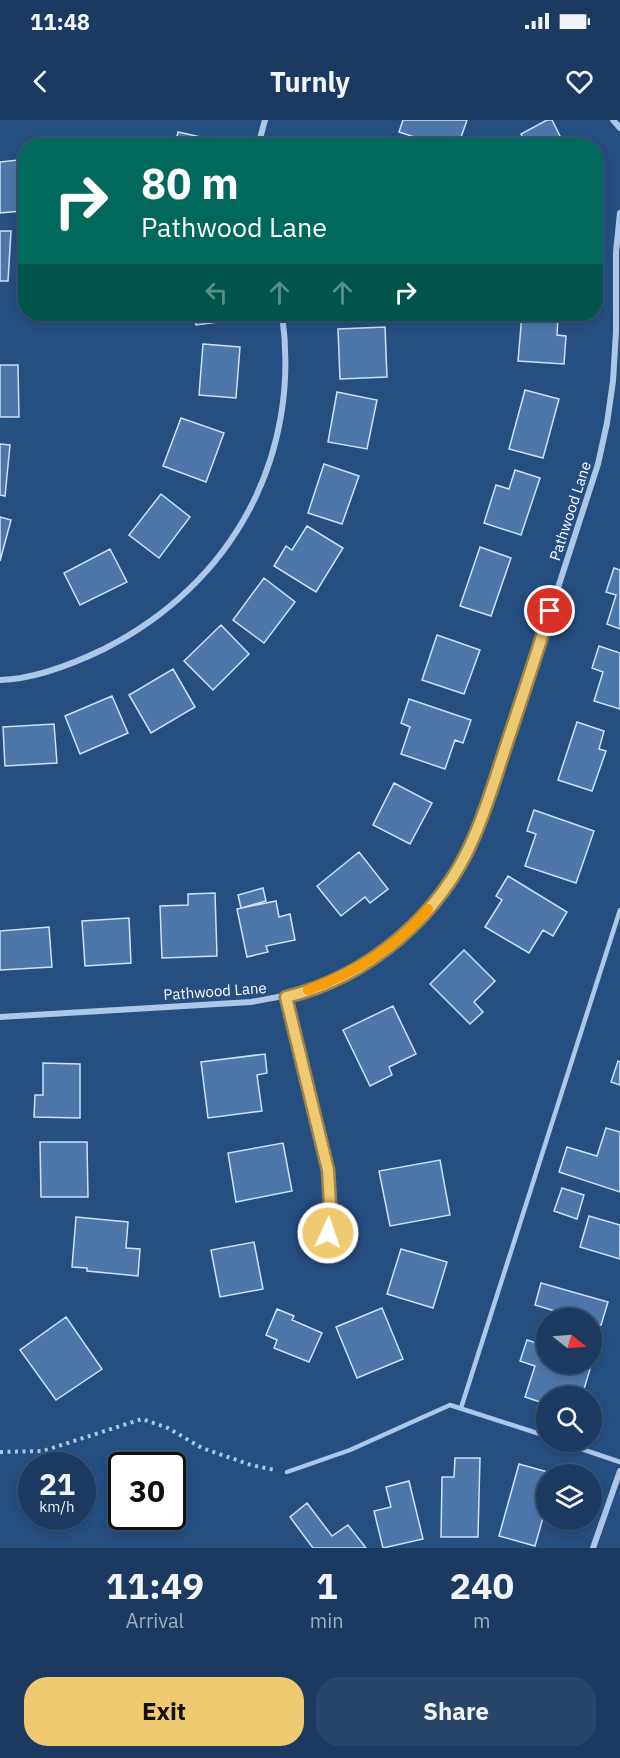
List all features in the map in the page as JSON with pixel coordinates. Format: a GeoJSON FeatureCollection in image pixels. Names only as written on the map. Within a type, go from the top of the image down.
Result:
{"type":"FeatureCollection","features":[{"type":"Feature","properties":{"kind":"street"},"geometry":{"type":"LineString","coordinates":[[260,138],[265,120]]}},
{"type":"Feature","properties":{"kind":"street"},"geometry":{"type":"LineString","coordinates":[[613,120],[620,128]]}},
{"type":"Feature","properties":{"kind":"street","name":"Pathwood Lane"},"geometry":{"type":"LineString","coordinates":[[0,1017],[242,1003],[286,997],[344,976],[379,954],[426,912],[454,875],[474,837],[588,495],[602,445],[611,402],[615,360],[616,252],[620,213]]}},
{"type":"Feature","properties":{"kind":"street"},"geometry":{"type":"LineString","coordinates":[[0,680],[28,677],[67,664],[130,635],[188,591],[227,545],[246,516],[263,482],[281,424],[286,361],[283,321]]}},
{"type":"Feature","properties":{"kind":"street"},"geometry":{"type":"LineString","coordinates":[[286,997],[328,1170],[330,1221],[322,1258]]}},
{"type":"Feature","properties":{"kind":"street"},"geometry":{"type":"LineString","coordinates":[[593,1548],[620,1471]]}},
{"type":"Feature","properties":{"kind":"lane"},"geometry":{"type":"LineString","coordinates":[[461,1408],[620,910]]}},
{"type":"Feature","properties":{"kind":"lane"},"geometry":{"type":"LineString","coordinates":[[287,1472],[350,1450],[450,1405],[536,1433]]}},
{"type":"Feature","properties":{"kind":"lane"},"geometry":{"type":"LineString","coordinates":[[590,1452],[620,1462]]}},
{"type":"Feature","properties":{"kind":"path"},"geometry":{"type":"LineString","coordinates":[[0,1452],[44,1450],[142,1419],[168,1428],[202,1448],[251,1465],[287,1472]]}},
{"type":"Feature","properties":{"kind":"building"},"geometry":{"type":"Polygon","coordinates":[[[403,120],[467,120],[461,138],[417,138],[399,132],[403,120]]]}},
{"type":"Feature","properties":{"kind":"building"},"geometry":{"type":"Polygon","coordinates":[[[547,120],[552,120],[561,138],[523,138],[521,134],[547,120]]]}},
{"type":"Feature","properties":{"kind":"building"},"geometry":{"type":"Polygon","coordinates":[[[178,132],[206,138],[177,138],[178,132]]]}},
{"type":"Feature","properties":{"kind":"building"},"geometry":{"type":"Polygon","coordinates":[[[18,160],[18,211],[0,213],[0,162],[18,160]]]}},
{"type":"Feature","properties":{"kind":"building"},"geometry":{"type":"Polygon","coordinates":[[[0,231],[11,231],[8,281],[0,281],[0,231]]]}},
{"type":"Feature","properties":{"kind":"building"},"geometry":{"type":"Polygon","coordinates":[[[195,321],[226,321],[196,325],[195,321]]]}},
{"type":"Feature","properties":{"kind":"building"},"geometry":{"type":"Polygon","coordinates":[[[521,321],[558,321],[557,335],[566,336],[564,364],[518,361],[521,321]]]}},
{"type":"Feature","properties":{"kind":"building"},"geometry":{"type":"Polygon","coordinates":[[[385,327],[387,377],[340,379],[338,329],[385,327]]]}},
{"type":"Feature","properties":{"kind":"building"},"geometry":{"type":"Polygon","coordinates":[[[203,344],[240,347],[236,398],[199,395],[203,344]]]}},
{"type":"Feature","properties":{"kind":"building"},"geometry":{"type":"Polygon","coordinates":[[[0,365],[18,365],[19,417],[0,417],[0,365]]]}},
{"type":"Feature","properties":{"kind":"building"},"geometry":{"type":"Polygon","coordinates":[[[525,390],[559,399],[543,458],[509,449],[525,390]]]}},
{"type":"Feature","properties":{"kind":"building"},"geometry":{"type":"Polygon","coordinates":[[[337,392],[377,400],[367,449],[328,442],[337,392]]]}},
{"type":"Feature","properties":{"kind":"building"},"geometry":{"type":"Polygon","coordinates":[[[181,418],[224,433],[206,482],[163,466],[181,418]]]}},
{"type":"Feature","properties":{"kind":"building"},"geometry":{"type":"Polygon","coordinates":[[[0,444],[10,445],[5,496],[0,495],[0,444]]]}},
{"type":"Feature","properties":{"kind":"building"},"geometry":{"type":"Polygon","coordinates":[[[324,464],[359,476],[342,524],[308,513],[324,464]]]}},
{"type":"Feature","properties":{"kind":"building"},"geometry":{"type":"Polygon","coordinates":[[[515,470],[540,478],[521,535],[484,523],[496,485],[509,489],[515,470]]]}},
{"type":"Feature","properties":{"kind":"building"},"geometry":{"type":"Polygon","coordinates":[[[161,494],[190,517],[159,558],[129,535],[161,494]]]}},
{"type":"Feature","properties":{"kind":"building"},"geometry":{"type":"Polygon","coordinates":[[[0,517],[11,520],[0,561],[0,517]]]}},
{"type":"Feature","properties":{"kind":"building"},"geometry":{"type":"Polygon","coordinates":[[[307,526],[343,548],[316,592],[274,566],[286,546],[292,550],[307,526]]]}},
{"type":"Feature","properties":{"kind":"building"},"geometry":{"type":"Polygon","coordinates":[[[480,547],[511,558],[491,616],[460,606],[480,547]]]}},
{"type":"Feature","properties":{"kind":"building"},"geometry":{"type":"Polygon","coordinates":[[[110,549],[127,582],[80,605],[64,573],[110,549]]]}},
{"type":"Feature","properties":{"kind":"building"},"geometry":{"type":"Polygon","coordinates":[[[614,568],[620,570],[620,629],[607,624],[616,595],[606,592],[614,568]]]}},
{"type":"Feature","properties":{"kind":"building"},"geometry":{"type":"Polygon","coordinates":[[[264,578],[295,602],[264,643],[233,620],[264,578]]]}},
{"type":"Feature","properties":{"kind":"building"},"geometry":{"type":"Polygon","coordinates":[[[221,625],[249,654],[213,690],[184,661],[221,625]]]}},
{"type":"Feature","properties":{"kind":"building"},"geometry":{"type":"Polygon","coordinates":[[[437,635],[480,650],[464,694],[422,680],[437,635]]]}},
{"type":"Feature","properties":{"kind":"building"},"geometry":{"type":"Polygon","coordinates":[[[599,646],[620,653],[620,709],[594,701],[603,672],[592,668],[599,646]]]}},
{"type":"Feature","properties":{"kind":"building"},"geometry":{"type":"Polygon","coordinates":[[[173,669],[195,707],[151,733],[129,695],[173,669]]]}},
{"type":"Feature","properties":{"kind":"building"},"geometry":{"type":"Polygon","coordinates":[[[112,696],[128,733],[80,754],[65,716],[112,696]]]}},
{"type":"Feature","properties":{"kind":"building"},"geometry":{"type":"Polygon","coordinates":[[[409,699],[471,720],[463,743],[455,740],[445,769],[401,754],[410,727],[401,723],[409,699]]]}},
{"type":"Feature","properties":{"kind":"building"},"geometry":{"type":"Polygon","coordinates":[[[577,722],[604,731],[599,749],[606,751],[592,791],[558,780],[577,722]]]}},
{"type":"Feature","properties":{"kind":"building"},"geometry":{"type":"Polygon","coordinates":[[[54,724],[57,763],[5,766],[3,727],[54,724]]]}},
{"type":"Feature","properties":{"kind":"building"},"geometry":{"type":"Polygon","coordinates":[[[394,783],[432,803],[410,844],[373,825],[394,783]]]}},
{"type":"Feature","properties":{"kind":"building"},"geometry":{"type":"Polygon","coordinates":[[[534,810],[594,831],[576,883],[525,866],[536,834],[527,831],[534,810]]]}},
{"type":"Feature","properties":{"kind":"building"},"geometry":{"type":"Polygon","coordinates":[[[359,852],[388,889],[370,903],[365,897],[341,916],[317,886],[359,852]]]}},
{"type":"Feature","properties":{"kind":"building"},"geometry":{"type":"Polygon","coordinates":[[[508,876],[567,912],[553,936],[543,930],[529,953],[485,927],[502,900],[496,896],[508,876]]]}},
{"type":"Feature","properties":{"kind":"building"},"geometry":{"type":"Polygon","coordinates":[[[263,888],[266,901],[241,908],[238,895],[263,888]]]}},
{"type":"Feature","properties":{"kind":"building"},"geometry":{"type":"Polygon","coordinates":[[[215,893],[217,956],[162,958],[160,906],[188,905],[188,894],[215,893]]]}},
{"type":"Feature","properties":{"kind":"building"},"geometry":{"type":"Polygon","coordinates":[[[276,901],[279,917],[290,914],[295,940],[266,946],[268,952],[247,957],[237,909],[276,901]]]}},
{"type":"Feature","properties":{"kind":"building"},"geometry":{"type":"Polygon","coordinates":[[[129,918],[131,963],[85,966],[82,921],[129,918]]]}},
{"type":"Feature","properties":{"kind":"building"},"geometry":{"type":"Polygon","coordinates":[[[49,927],[52,967],[0,970],[0,931],[49,927]]]}},
{"type":"Feature","properties":{"kind":"building"},"geometry":{"type":"Polygon","coordinates":[[[464,950],[495,981],[474,1002],[483,1012],[470,1024],[430,984],[464,950]]]}},
{"type":"Feature","properties":{"kind":"building"},"geometry":{"type":"Polygon","coordinates":[[[393,1006],[416,1054],[389,1067],[392,1075],[370,1086],[343,1030],[393,1006]]]}},
{"type":"Feature","properties":{"kind":"building"},"geometry":{"type":"Polygon","coordinates":[[[265,1054],[267,1073],[257,1075],[262,1111],[208,1118],[201,1062],[265,1054]]]}},
{"type":"Feature","properties":{"kind":"building"},"geometry":{"type":"Polygon","coordinates":[[[618,1061],[620,1062],[620,1085],[611,1082],[618,1061]]]}},
{"type":"Feature","properties":{"kind":"building"},"geometry":{"type":"Polygon","coordinates":[[[43,1063],[80,1064],[80,1118],[34,1117],[35,1095],[43,1095],[43,1063]]]}},
{"type":"Feature","properties":{"kind":"building"},"geometry":{"type":"Polygon","coordinates":[[[606,1128],[620,1132],[620,1192],[559,1172],[567,1147],[597,1156],[606,1128]]]}},
{"type":"Feature","properties":{"kind":"building"},"geometry":{"type":"Polygon","coordinates":[[[40,1142],[87,1142],[88,1197],[41,1197],[40,1142]]]}},
{"type":"Feature","properties":{"kind":"building"},"geometry":{"type":"Polygon","coordinates":[[[283,1143],[292,1191],[236,1202],[228,1153],[283,1143]]]}},
{"type":"Feature","properties":{"kind":"building"},"geometry":{"type":"Polygon","coordinates":[[[440,1160],[450,1215],[390,1226],[379,1171],[440,1160]]]}},
{"type":"Feature","properties":{"kind":"building"},"geometry":{"type":"Polygon","coordinates":[[[562,1188],[584,1195],[577,1219],[554,1211],[562,1188]]]}},
{"type":"Feature","properties":{"kind":"building"},"geometry":{"type":"Polygon","coordinates":[[[589,1216],[620,1225],[620,1259],[580,1247],[589,1216]]]}},
{"type":"Feature","properties":{"kind":"building"},"geometry":{"type":"Polygon","coordinates":[[[76,1217],[128,1222],[126,1248],[140,1249],[138,1276],[87,1271],[87,1268],[72,1267],[76,1217]]]}},
{"type":"Feature","properties":{"kind":"building"},"geometry":{"type":"Polygon","coordinates":[[[254,1242],[263,1289],[220,1297],[211,1250],[254,1242]]]}},
{"type":"Feature","properties":{"kind":"building"},"geometry":{"type":"Polygon","coordinates":[[[401,1249],[447,1262],[433,1308],[387,1294],[401,1249]]]}},
{"type":"Feature","properties":{"kind":"building"},"geometry":{"type":"Polygon","coordinates":[[[541,1283],[608,1302],[602,1322],[602,1308],[545,1308],[535,1305],[541,1283]]]}},
{"type":"Feature","properties":{"kind":"building"},"geometry":{"type":"Polygon","coordinates":[[[382,1308],[403,1359],[357,1378],[336,1327],[382,1308]]]}},
{"type":"Feature","properties":{"kind":"building"},"geometry":{"type":"Polygon","coordinates":[[[277,1309],[294,1316],[292,1320],[322,1333],[309,1362],[274,1348],[277,1340],[266,1335],[277,1309]]]}},
{"type":"Feature","properties":{"kind":"building"},"geometry":{"type":"Polygon","coordinates":[[[66,1317],[102,1369],[56,1400],[20,1350],[66,1317]]]}},
{"type":"Feature","properties":{"kind":"building"},"geometry":{"type":"Polygon","coordinates":[[[527,1340],[536,1343],[536,1374],[589,1374],[585,1386],[536,1386],[536,1401],[525,1397],[535,1366],[520,1361],[527,1340]]]}},
{"type":"Feature","properties":{"kind":"building"},"geometry":{"type":"Polygon","coordinates":[[[455,1458],[480,1458],[478,1537],[441,1537],[442,1477],[454,1477],[455,1458]]]}},
{"type":"Feature","properties":{"kind":"building"},"geometry":{"type":"Polygon","coordinates":[[[519,1464],[536,1469],[536,1530],[540,1530],[535,1546],[499,1536],[519,1464]]]}},
{"type":"Feature","properties":{"kind":"building"},"geometry":{"type":"Polygon","coordinates":[[[409,1481],[423,1539],[383,1548],[374,1511],[391,1507],[386,1487],[409,1481]]]}},
{"type":"Feature","properties":{"kind":"building"},"geometry":{"type":"Polygon","coordinates":[[[307,1503],[332,1536],[348,1525],[366,1548],[313,1548],[290,1517],[307,1503]]]}},
{"type":"Feature","properties":{"kind":"slow traffic"},"geometry":{"type":"LineString","coordinates":[[308,990],[344,976],[379,954],[428,909]]}},
{"type":"Feature","properties":{"kind":"route"},"geometry":{"type":"LineString","coordinates":[[328,1233],[330,1221],[328,1170],[286,997],[344,976],[379,954],[426,912],[454,875],[474,837],[550,611]]}}]}
